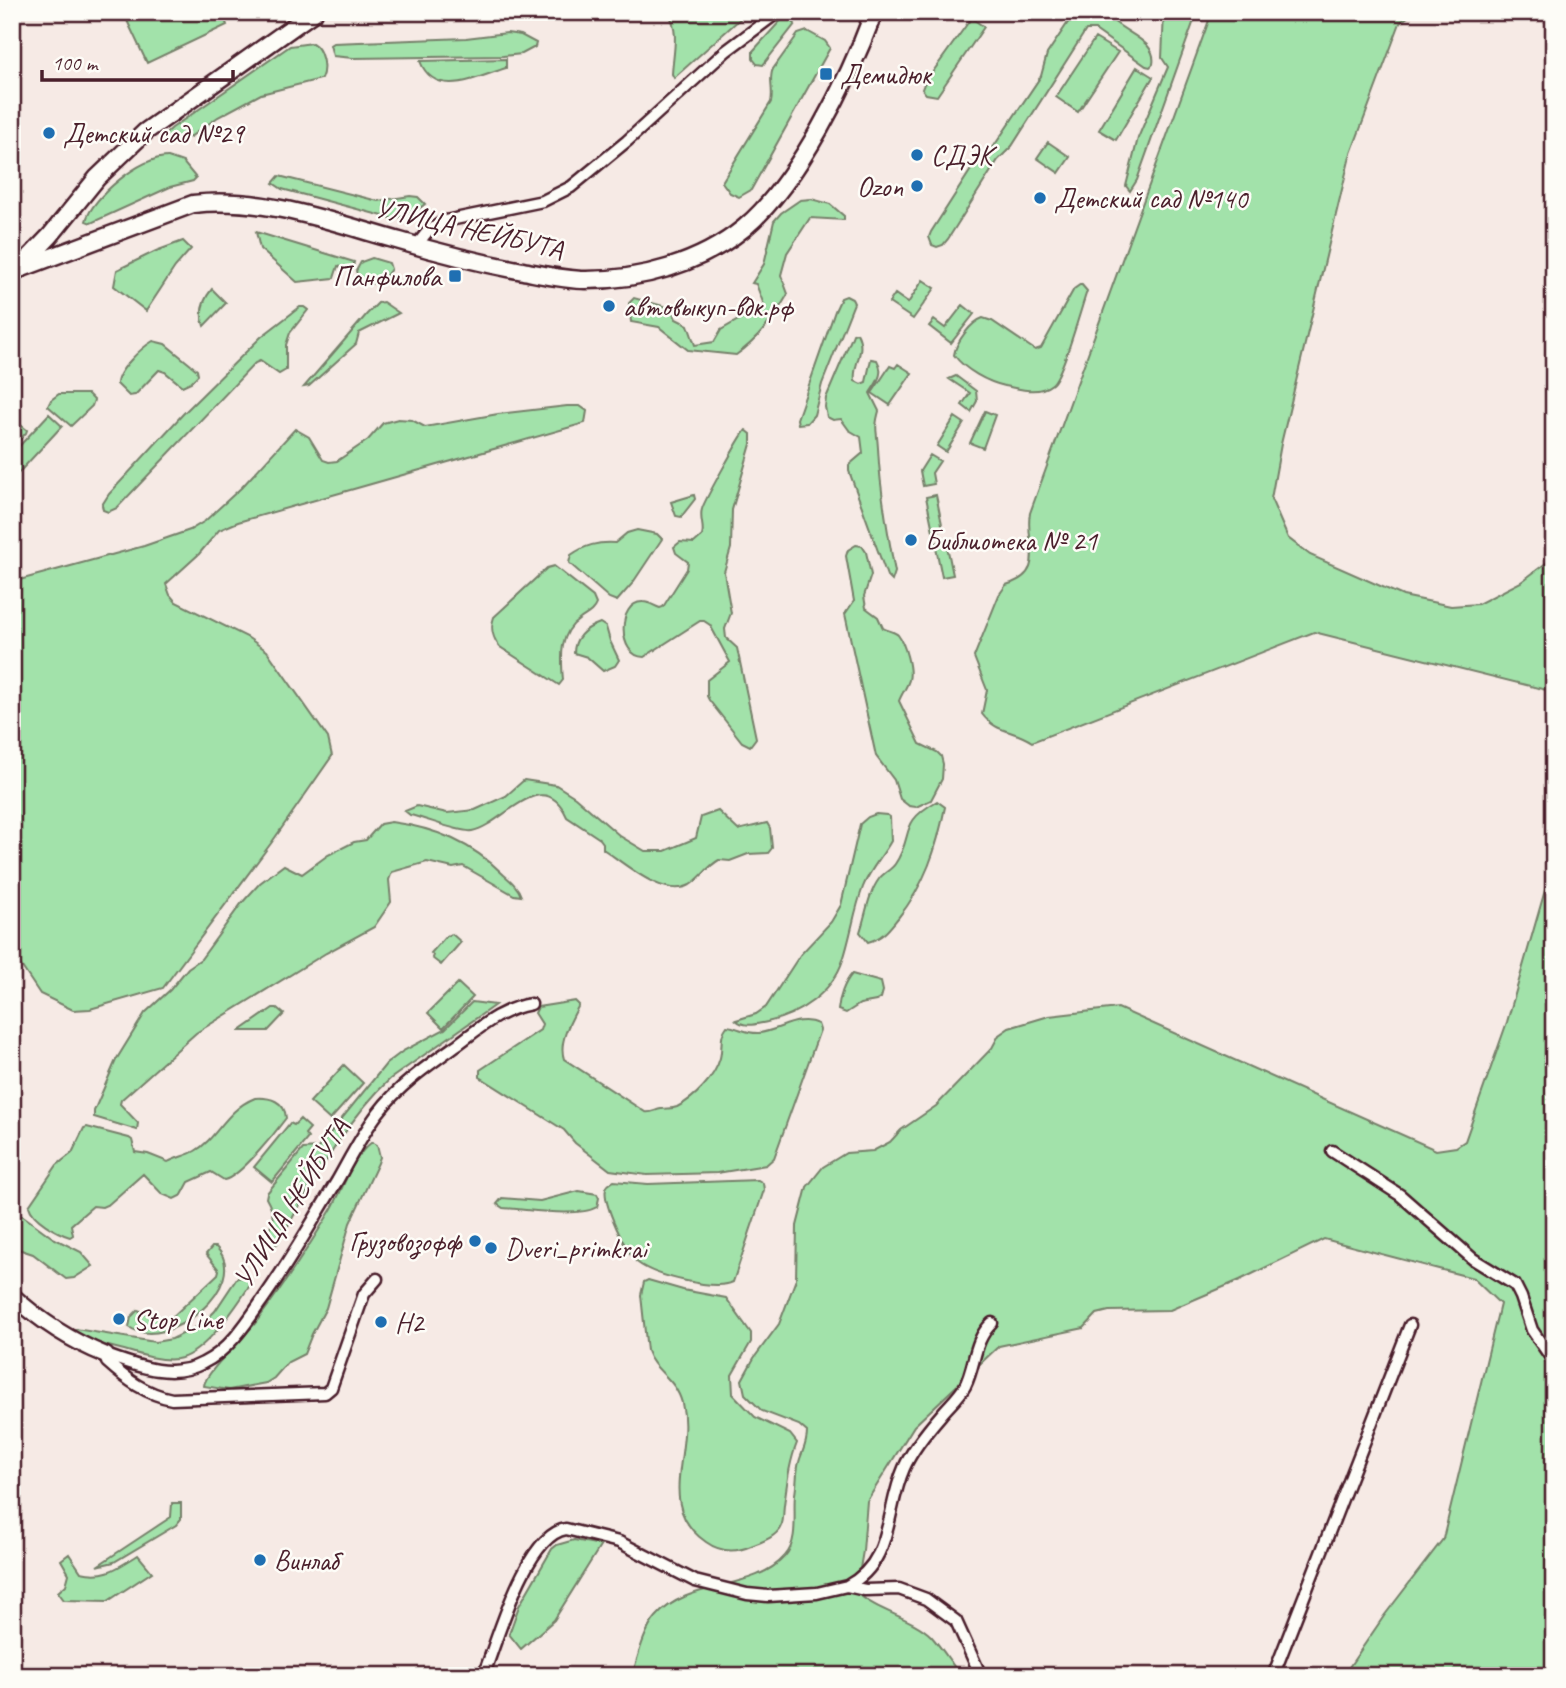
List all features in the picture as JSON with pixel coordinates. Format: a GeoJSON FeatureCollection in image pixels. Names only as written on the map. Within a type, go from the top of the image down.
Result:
{"type":"FeatureCollection","features":[{"type":"Feature","properties":{"kind":"main road","name":"УЛИЦА НЕЙБУТА"},"geometry":{"type":"LineString","coordinates":[[14,270],[33,255],[97,178],[145,132],[314,12]]}},
{"type":"Feature","properties":{"kind":"main road","name":"УЛИЦА НЕЙБУТА"},"geometry":{"type":"LineString","coordinates":[[14,270],[156,216],[193,204],[213,202],[268,206],[490,265],[560,278],[614,279],[658,271],[701,256],[743,228],[764,209],[818,130],[843,83],[874,12]]}},
{"type":"Feature","properties":{"kind":"street"},"geometry":{"type":"LineString","coordinates":[[415,246],[428,231],[445,221],[543,201],[571,187],[627,141],[726,51],[778,12]]}},
{"type":"Feature","properties":{"kind":"street","name":"УЛИЦА НЕЙБУТА"},"geometry":{"type":"LineString","coordinates":[[12,1295],[55,1329],[106,1355],[153,1370],[180,1370],[202,1364],[217,1354],[251,1317],[386,1104],[424,1069],[506,1009],[531,1004]]}},
{"type":"Feature","properties":{"kind":"street"},"geometry":{"type":"LineString","coordinates":[[1332,1151],[1400,1195],[1473,1259],[1515,1285],[1532,1330],[1554,1362]]}},
{"type":"Feature","properties":{"kind":"street"},"geometry":{"type":"LineString","coordinates":[[106,1355],[107,1362],[132,1383],[152,1394],[172,1399],[325,1392],[331,1388],[364,1294],[377,1279]]}},
{"type":"Feature","properties":{"kind":"street"},"geometry":{"type":"LineString","coordinates":[[483,1676],[507,1606],[516,1588],[542,1546],[558,1530],[576,1530],[619,1542],[695,1581],[747,1594],[817,1593],[847,1586],[860,1579],[879,1556],[904,1469],[940,1415],[961,1394],[982,1334],[992,1322]]}},
{"type":"Feature","properties":{"kind":"street"},"geometry":{"type":"LineString","coordinates":[[1273,1676],[1410,1325]]}},
{"type":"Feature","properties":{"kind":"street"},"geometry":{"type":"LineString","coordinates":[[847,1586],[865,1590],[899,1589],[926,1599],[956,1621],[981,1676]]}},
{"type":"Feature","properties":{"kind":"green space"},"geometry":{"type":"Polygon","coordinates":[[[123,12],[222,12],[227,25],[147,63],[123,12]]]}},
{"type":"Feature","properties":{"kind":"green space"},"geometry":{"type":"Polygon","coordinates":[[[668,12],[742,13],[740,19],[674,78],[675,34],[668,12]]]}},
{"type":"Feature","properties":{"kind":"green space"},"geometry":{"type":"Polygon","coordinates":[[[1075,12],[1106,12],[1118,25],[1143,41],[1153,55],[1153,64],[1146,66],[1095,30],[1086,30],[1012,146],[998,160],[948,239],[943,245],[932,245],[929,237],[931,232],[981,154],[994,146],[1041,76],[1047,54],[1075,12]]]}},
{"type":"Feature","properties":{"kind":"green space"},"geometry":{"type":"Polygon","coordinates":[[[1164,12],[1197,12],[1137,180],[1130,191],[1126,186],[1138,138],[1168,67],[1162,58],[1164,12]]]}},
{"type":"Feature","properties":{"kind":"green space"},"geometry":{"type":"Polygon","coordinates":[[[1212,12],[1414,12],[1400,23],[1350,156],[1281,444],[1271,499],[1288,538],[1310,555],[1403,596],[1451,606],[1478,604],[1521,582],[1554,557],[1554,692],[1314,632],[1032,742],[993,725],[982,714],[987,690],[974,657],[999,595],[1006,585],[1027,572],[1031,564],[1030,513],[1212,12]]]}},
{"type":"Feature","properties":{"kind":"green space"},"geometry":{"type":"Polygon","coordinates":[[[782,19],[791,20],[795,24],[763,65],[757,64],[753,59],[753,51],[782,19]]]}},
{"type":"Feature","properties":{"kind":"green space"},"geometry":{"type":"Polygon","coordinates":[[[973,19],[984,27],[937,96],[926,94],[922,89],[924,84],[973,19]]]}},
{"type":"Feature","properties":{"kind":"green space"},"geometry":{"type":"Polygon","coordinates":[[[807,31],[825,41],[830,48],[751,190],[739,197],[730,193],[722,182],[771,102],[773,69],[798,34],[807,31]]]}},
{"type":"Feature","properties":{"kind":"green space"},"geometry":{"type":"Polygon","coordinates":[[[507,33],[521,35],[536,43],[535,47],[522,54],[503,56],[353,58],[333,56],[330,45],[466,38],[507,33]]]}},
{"type":"Feature","properties":{"kind":"green space"},"geometry":{"type":"Polygon","coordinates":[[[1095,38],[1118,52],[1078,112],[1056,97],[1095,38]]]}},
{"type":"Feature","properties":{"kind":"green space"},"geometry":{"type":"Polygon","coordinates":[[[312,43],[319,50],[322,60],[321,79],[261,94],[218,117],[190,137],[171,143],[160,142],[172,128],[290,46],[312,43]]]}},
{"type":"Feature","properties":{"kind":"green space"},"geometry":{"type":"Polygon","coordinates":[[[506,59],[506,68],[470,80],[446,83],[427,73],[420,61],[506,59]]]}},
{"type":"Feature","properties":{"kind":"green space"},"geometry":{"type":"Polygon","coordinates":[[[1137,67],[1153,77],[1116,140],[1099,130],[1137,67]]]}},
{"type":"Feature","properties":{"kind":"green space"},"geometry":{"type":"Polygon","coordinates":[[[1048,142],[1070,157],[1059,173],[1037,158],[1048,142]]]}},
{"type":"Feature","properties":{"kind":"green space"},"geometry":{"type":"Polygon","coordinates":[[[168,157],[183,162],[196,178],[91,223],[86,221],[98,201],[119,180],[145,163],[168,157]]]}},
{"type":"Feature","properties":{"kind":"green space"},"geometry":{"type":"Polygon","coordinates":[[[279,176],[378,201],[410,196],[418,197],[425,204],[415,212],[394,219],[282,189],[273,183],[279,176]]]}},
{"type":"Feature","properties":{"kind":"green space"},"geometry":{"type":"Polygon","coordinates":[[[811,199],[830,204],[844,216],[844,220],[810,218],[787,253],[781,275],[788,294],[765,328],[736,355],[688,350],[659,327],[631,322],[629,303],[634,298],[671,308],[676,319],[688,325],[695,345],[714,342],[721,330],[764,305],[756,284],[752,283],[764,264],[774,221],[800,200],[811,199]]]}},
{"type":"Feature","properties":{"kind":"green space"},"geometry":{"type":"Polygon","coordinates":[[[256,232],[354,262],[352,271],[338,266],[334,278],[297,282],[260,249],[256,232]]]}},
{"type":"Feature","properties":{"kind":"green space"},"geometry":{"type":"Polygon","coordinates":[[[183,241],[191,249],[175,267],[146,311],[114,286],[117,270],[183,241]]]}},
{"type":"Feature","properties":{"kind":"green space"},"geometry":{"type":"Polygon","coordinates":[[[372,258],[389,263],[391,269],[381,282],[369,284],[360,281],[356,271],[361,262],[372,258]]]}},
{"type":"Feature","properties":{"kind":"green space"},"geometry":{"type":"Polygon","coordinates":[[[923,280],[935,288],[913,319],[889,303],[895,294],[908,303],[923,280]]]}},
{"type":"Feature","properties":{"kind":"green space"},"geometry":{"type":"Polygon","coordinates":[[[1081,284],[1087,291],[1071,340],[1056,378],[1047,387],[1029,390],[998,384],[970,370],[954,355],[965,333],[983,318],[992,321],[1035,350],[1041,348],[1074,289],[1081,284]]]}},
{"type":"Feature","properties":{"kind":"green space"},"geometry":{"type":"Polygon","coordinates":[[[212,289],[226,303],[204,326],[203,307],[212,289]]]}},
{"type":"Feature","properties":{"kind":"green space"},"geometry":{"type":"Polygon","coordinates":[[[846,296],[854,303],[822,384],[814,415],[807,423],[798,424],[797,419],[835,311],[841,298],[846,296]]]}},
{"type":"Feature","properties":{"kind":"green space"},"geometry":{"type":"Polygon","coordinates":[[[383,302],[399,313],[359,333],[356,344],[309,386],[304,387],[367,314],[378,303],[383,302]]]}},
{"type":"Feature","properties":{"kind":"green space"},"geometry":{"type":"Polygon","coordinates":[[[963,305],[974,314],[951,343],[929,326],[934,320],[945,328],[963,305]]]}},
{"type":"Feature","properties":{"kind":"green space"},"geometry":{"type":"Polygon","coordinates":[[[300,307],[308,310],[290,333],[286,345],[286,370],[279,374],[260,361],[255,363],[117,508],[108,512],[103,510],[102,505],[109,494],[183,414],[261,337],[300,307]]]}},
{"type":"Feature","properties":{"kind":"green space"},"geometry":{"type":"Polygon","coordinates":[[[857,333],[860,352],[855,381],[861,384],[866,382],[871,359],[877,360],[880,369],[879,377],[870,393],[879,411],[876,430],[882,495],[895,572],[892,581],[887,576],[849,471],[849,465],[863,453],[861,437],[849,430],[841,419],[833,420],[827,417],[825,407],[826,398],[853,334],[857,333]]]}},
{"type":"Feature","properties":{"kind":"green space"},"geometry":{"type":"Polygon","coordinates":[[[153,341],[165,344],[197,370],[198,375],[182,386],[159,370],[135,395],[129,396],[117,384],[118,379],[130,360],[153,341]]]}},
{"type":"Feature","properties":{"kind":"green space"},"geometry":{"type":"Polygon","coordinates":[[[898,364],[912,373],[890,405],[872,393],[890,366],[895,368],[898,364]]]}},
{"type":"Feature","properties":{"kind":"green space"},"geometry":{"type":"Polygon","coordinates":[[[956,376],[976,391],[977,401],[971,412],[962,405],[970,393],[949,379],[956,376]]]}},
{"type":"Feature","properties":{"kind":"green space"},"geometry":{"type":"Polygon","coordinates":[[[59,394],[88,394],[94,400],[92,406],[71,426],[48,406],[59,394]]]}},
{"type":"Feature","properties":{"kind":"green space"},"geometry":{"type":"Polygon","coordinates":[[[580,406],[587,411],[585,423],[238,522],[219,530],[199,554],[166,584],[176,602],[247,637],[267,651],[328,738],[332,756],[272,842],[163,988],[90,1009],[73,1010],[40,994],[12,952],[12,582],[144,546],[190,530],[205,521],[242,487],[295,429],[309,437],[323,460],[329,462],[337,461],[368,440],[383,423],[398,419],[412,420],[425,427],[498,414],[580,406]]]}},
{"type":"Feature","properties":{"kind":"green space"},"geometry":{"type":"Polygon","coordinates":[[[985,411],[995,415],[983,448],[970,443],[985,411]]]}},
{"type":"Feature","properties":{"kind":"green space"},"geometry":{"type":"Polygon","coordinates":[[[49,414],[62,426],[12,480],[12,454],[49,414]]]}},
{"type":"Feature","properties":{"kind":"green space"},"geometry":{"type":"Polygon","coordinates":[[[955,417],[964,423],[946,452],[937,446],[955,417]]]}},
{"type":"Feature","properties":{"kind":"green space"},"geometry":{"type":"Polygon","coordinates":[[[12,421],[27,430],[12,448],[12,421]]]}},
{"type":"Feature","properties":{"kind":"green space"},"geometry":{"type":"Polygon","coordinates":[[[746,430],[751,434],[751,444],[732,510],[731,548],[724,572],[731,613],[725,629],[726,638],[737,648],[756,738],[750,746],[742,742],[707,696],[707,680],[730,662],[710,625],[700,621],[644,657],[635,655],[629,648],[624,629],[628,610],[634,604],[645,602],[663,607],[687,569],[688,562],[676,553],[674,547],[680,542],[694,543],[702,536],[701,513],[704,504],[746,430]]]}},
{"type":"Feature","properties":{"kind":"green space"},"geometry":{"type":"Polygon","coordinates":[[[930,455],[940,461],[932,473],[934,484],[923,486],[920,471],[930,455]]]}},
{"type":"Feature","properties":{"kind":"green space"},"geometry":{"type":"Polygon","coordinates":[[[694,495],[695,499],[681,517],[676,516],[671,502],[694,495]]]}},
{"type":"Feature","properties":{"kind":"green space"},"geometry":{"type":"Polygon","coordinates":[[[936,495],[943,529],[933,531],[926,497],[936,495]]]}},
{"type":"Feature","properties":{"kind":"green space"},"geometry":{"type":"Polygon","coordinates":[[[637,530],[657,534],[662,539],[632,584],[617,601],[609,598],[569,563],[571,555],[581,549],[597,544],[615,543],[627,533],[637,530]]]}},
{"type":"Feature","properties":{"kind":"green space"},"geometry":{"type":"Polygon","coordinates":[[[946,541],[953,575],[942,577],[935,543],[946,541]]]}},
{"type":"Feature","properties":{"kind":"green space"},"geometry":{"type":"Polygon","coordinates":[[[856,545],[862,546],[866,552],[871,575],[864,596],[866,608],[878,617],[883,628],[898,635],[907,657],[909,680],[899,701],[920,744],[937,752],[943,764],[942,779],[931,800],[916,807],[909,806],[900,799],[894,780],[876,756],[845,614],[854,601],[846,556],[848,550],[856,545]]]}},
{"type":"Feature","properties":{"kind":"green space"},"geometry":{"type":"Polygon","coordinates":[[[554,566],[593,597],[596,604],[568,631],[562,654],[563,680],[559,685],[500,647],[492,629],[494,617],[547,568],[554,566]]]}},
{"type":"Feature","properties":{"kind":"green space"},"geometry":{"type":"Polygon","coordinates":[[[600,623],[606,627],[619,660],[615,666],[603,671],[587,657],[574,653],[576,642],[582,634],[600,623]]]}},
{"type":"Feature","properties":{"kind":"green space"},"geometry":{"type":"Polygon","coordinates":[[[524,780],[556,785],[575,797],[620,836],[645,851],[665,851],[696,838],[701,817],[718,811],[738,830],[767,823],[772,848],[768,853],[748,854],[730,861],[719,860],[690,885],[669,887],[645,878],[603,849],[600,839],[567,817],[557,802],[546,796],[534,796],[484,827],[472,831],[451,828],[405,811],[417,806],[447,813],[475,810],[506,796],[524,780]]]}},
{"type":"Feature","properties":{"kind":"green space"},"geometry":{"type":"Polygon","coordinates":[[[937,801],[945,807],[934,851],[923,879],[892,926],[882,936],[868,942],[860,932],[875,885],[901,854],[908,830],[916,816],[937,801]]]}},
{"type":"Feature","properties":{"kind":"green space"},"geometry":{"type":"Polygon","coordinates":[[[876,814],[890,817],[891,841],[863,887],[843,960],[831,983],[813,1001],[779,1019],[747,1025],[736,1020],[756,1014],[766,1007],[800,955],[831,922],[841,905],[860,824],[876,814]]]}},
{"type":"Feature","properties":{"kind":"green space"},"geometry":{"type":"Polygon","coordinates":[[[391,822],[423,828],[466,846],[492,864],[516,887],[521,896],[514,895],[463,866],[453,868],[427,862],[392,872],[389,880],[391,902],[374,927],[326,953],[196,1033],[121,1100],[120,1104],[138,1123],[137,1130],[94,1117],[94,1111],[116,1060],[145,1013],[170,990],[188,968],[201,959],[241,904],[260,883],[284,865],[302,874],[328,855],[354,842],[366,840],[380,824],[391,822]]]}},
{"type":"Feature","properties":{"kind":"green space"},"geometry":{"type":"Polygon","coordinates":[[[1554,859],[1554,1676],[1343,1676],[1384,1616],[1443,1539],[1500,1304],[1473,1278],[1324,1239],[1170,1310],[1109,1311],[1097,1314],[1084,1328],[999,1346],[914,1426],[867,1501],[856,1592],[874,1605],[923,1629],[961,1676],[632,1676],[648,1630],[656,1617],[669,1605],[685,1596],[739,1581],[772,1567],[785,1556],[792,1543],[797,1470],[807,1432],[799,1425],[762,1411],[745,1394],[742,1380],[754,1358],[779,1324],[796,1279],[797,1226],[807,1187],[823,1167],[846,1153],[873,1151],[890,1142],[901,1130],[936,1106],[992,1048],[999,1035],[1009,1028],[1049,1016],[1118,1008],[1436,1150],[1456,1147],[1465,1141],[1507,1022],[1554,859]]]}},
{"type":"Feature","properties":{"kind":"green space"},"geometry":{"type":"Polygon","coordinates":[[[452,934],[461,942],[441,965],[432,958],[431,953],[446,936],[452,934]]]}},
{"type":"Feature","properties":{"kind":"green space"},"geometry":{"type":"Polygon","coordinates":[[[852,974],[881,982],[883,991],[881,998],[876,1001],[860,1004],[846,1013],[838,1010],[844,986],[852,974]]]}},
{"type":"Feature","properties":{"kind":"green space"},"geometry":{"type":"Polygon","coordinates":[[[458,983],[473,997],[443,1028],[428,1013],[458,983]]]}},
{"type":"Feature","properties":{"kind":"green space"},"geometry":{"type":"Polygon","coordinates":[[[575,1001],[579,1005],[564,1038],[564,1059],[645,1112],[677,1107],[703,1086],[717,1065],[727,1026],[759,1033],[796,1022],[811,1021],[818,1024],[820,1030],[774,1158],[766,1165],[717,1173],[647,1175],[610,1170],[575,1143],[564,1130],[480,1077],[480,1070],[540,1030],[542,1024],[535,1013],[538,1007],[575,1001]]]}},
{"type":"Feature","properties":{"kind":"green space"},"geometry":{"type":"Polygon","coordinates":[[[472,1002],[495,1005],[390,1079],[373,1097],[328,1157],[277,1244],[271,1246],[267,1234],[272,1216],[267,1193],[303,1149],[318,1148],[386,1064],[403,1051],[445,1029],[472,1002]]]}},
{"type":"Feature","properties":{"kind":"green space"},"geometry":{"type":"Polygon","coordinates":[[[273,1008],[284,1014],[268,1031],[240,1031],[273,1008]]]}},
{"type":"Feature","properties":{"kind":"green space"},"geometry":{"type":"Polygon","coordinates":[[[344,1065],[363,1083],[330,1120],[310,1102],[344,1065]]]}},
{"type":"Feature","properties":{"kind":"green space"},"geometry":{"type":"Polygon","coordinates":[[[255,1098],[276,1101],[283,1108],[286,1118],[257,1154],[231,1177],[224,1180],[211,1172],[189,1182],[182,1195],[174,1199],[162,1194],[143,1174],[109,1204],[102,1207],[93,1206],[71,1225],[73,1235],[70,1237],[46,1225],[31,1211],[29,1206],[57,1165],[72,1153],[84,1128],[129,1138],[135,1152],[168,1162],[203,1146],[236,1110],[255,1098]]]}},
{"type":"Feature","properties":{"kind":"green space"},"geometry":{"type":"Polygon","coordinates":[[[300,1119],[310,1128],[305,1134],[308,1138],[272,1182],[254,1167],[290,1123],[294,1125],[300,1119]]]}},
{"type":"Feature","properties":{"kind":"green space"},"geometry":{"type":"Polygon","coordinates":[[[372,1142],[377,1145],[380,1157],[350,1223],[326,1308],[304,1354],[288,1362],[266,1383],[229,1390],[204,1386],[211,1372],[257,1321],[286,1281],[331,1210],[353,1165],[372,1142]]]}},
{"type":"Feature","properties":{"kind":"green space"},"geometry":{"type":"Polygon","coordinates":[[[758,1180],[763,1183],[764,1190],[733,1282],[724,1284],[685,1281],[657,1273],[638,1263],[616,1228],[606,1195],[606,1188],[614,1181],[648,1184],[758,1180]]]}},
{"type":"Feature","properties":{"kind":"green space"},"geometry":{"type":"Polygon","coordinates":[[[579,1191],[597,1194],[597,1207],[578,1212],[552,1212],[503,1208],[497,1204],[502,1198],[540,1201],[579,1191]]]}},
{"type":"Feature","properties":{"kind":"green space"},"geometry":{"type":"Polygon","coordinates":[[[12,1215],[23,1216],[53,1238],[81,1252],[93,1266],[74,1278],[66,1279],[33,1254],[12,1247],[12,1215]]]}},
{"type":"Feature","properties":{"kind":"green space"},"geometry":{"type":"Polygon","coordinates":[[[212,1247],[216,1247],[224,1262],[224,1278],[215,1295],[201,1311],[164,1331],[145,1333],[129,1327],[131,1317],[138,1310],[168,1321],[218,1274],[219,1270],[206,1254],[212,1247]]]}},
{"type":"Feature","properties":{"kind":"green space"},"geometry":{"type":"Polygon","coordinates":[[[246,1277],[252,1282],[209,1339],[177,1359],[144,1356],[98,1343],[73,1332],[76,1329],[155,1342],[172,1339],[201,1325],[215,1311],[237,1278],[246,1277]]]}},
{"type":"Feature","properties":{"kind":"green space"},"geometry":{"type":"Polygon","coordinates":[[[648,1280],[726,1298],[751,1333],[751,1342],[732,1375],[733,1394],[755,1417],[790,1434],[797,1443],[789,1474],[782,1524],[776,1533],[764,1541],[739,1550],[717,1548],[691,1528],[682,1512],[679,1478],[684,1441],[682,1403],[675,1387],[654,1364],[647,1351],[641,1295],[644,1282],[648,1280]]]}},
{"type":"Feature","properties":{"kind":"green space"},"geometry":{"type":"Polygon","coordinates":[[[172,1503],[181,1503],[181,1519],[176,1525],[114,1562],[97,1566],[171,1517],[172,1503]]]}},
{"type":"Feature","properties":{"kind":"green space"},"geometry":{"type":"Polygon","coordinates":[[[574,1540],[601,1545],[554,1620],[521,1649],[509,1634],[519,1606],[552,1549],[574,1540]]]}},
{"type":"Feature","properties":{"kind":"green space"},"geometry":{"type":"Polygon","coordinates":[[[69,1554],[81,1572],[90,1574],[117,1568],[138,1555],[152,1572],[108,1601],[64,1600],[58,1592],[66,1585],[69,1574],[61,1560],[69,1554]]]}},
{"type":"Feature","properties":{"kind":"place","name":"Демидюк"},"geometry":{"type":"Point","coordinates":[826,74]}},
{"type":"Feature","properties":{"kind":"place","name":"Детский сад №29"},"geometry":{"type":"Point","coordinates":[49,133]}},
{"type":"Feature","properties":{"kind":"place","name":"СДЭК"},"geometry":{"type":"Point","coordinates":[917,155]}},
{"type":"Feature","properties":{"kind":"place","name":"Ozon"},"geometry":{"type":"Point","coordinates":[917,186]}},
{"type":"Feature","properties":{"kind":"place","name":"Детский сад №140"},"geometry":{"type":"Point","coordinates":[1040,198]}},
{"type":"Feature","properties":{"kind":"place","name":"Панфилова"},"geometry":{"type":"Point","coordinates":[455,276]}},
{"type":"Feature","properties":{"kind":"place","name":"автовыкуп-вдк.рф"},"geometry":{"type":"Point","coordinates":[609,306]}},
{"type":"Feature","properties":{"kind":"place","name":"Библиотека № 21"},"geometry":{"type":"Point","coordinates":[911,540]}},
{"type":"Feature","properties":{"kind":"place","name":"Грузовозофф"},"geometry":{"type":"Point","coordinates":[475,1241]}},
{"type":"Feature","properties":{"kind":"place","name":"Dveri_primkrai"},"geometry":{"type":"Point","coordinates":[491,1248]}},
{"type":"Feature","properties":{"kind":"place","name":"Stop Line"},"geometry":{"type":"Point","coordinates":[119,1319]}},
{"type":"Feature","properties":{"kind":"place","name":"H2"},"geometry":{"type":"Point","coordinates":[381,1322]}},
{"type":"Feature","properties":{"kind":"place","name":"Винлаб"},"geometry":{"type":"Point","coordinates":[260,1560]}}]}
